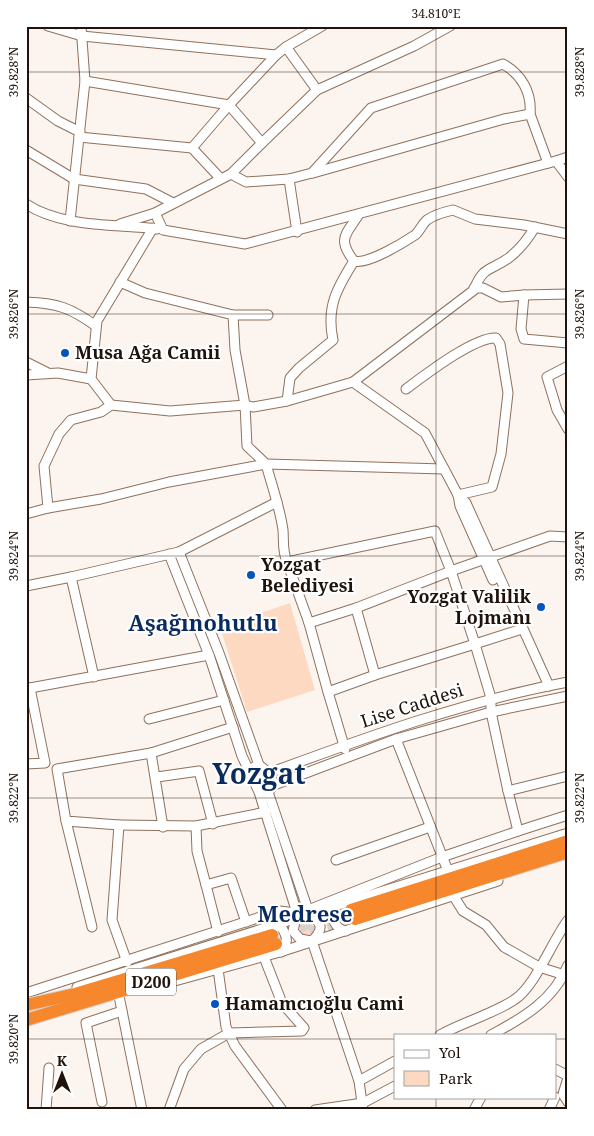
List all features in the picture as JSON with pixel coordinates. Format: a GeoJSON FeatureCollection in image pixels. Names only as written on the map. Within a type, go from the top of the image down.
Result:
{"type":"FeatureCollection","features":[{"type":"Feature","properties":{"kind":"highway"},"geometry":{"type":"LineString","coordinates":[[568,840],[353,914],[568,852]]}},
{"type":"Feature","properties":{"kind":"highway","name":"D200"},"geometry":{"type":"LineString","coordinates":[[27,1002],[75,994],[276,939]]}},
{"type":"Feature","properties":{"kind":"highway","name":"D200"},"geometry":{"type":"LineString","coordinates":[[26,1021],[276,939]]}},
{"type":"Feature","properties":{"kind":"street"},"geometry":{"type":"LineString","coordinates":[[48,26],[82,36],[276,55]]}},
{"type":"Feature","properties":{"kind":"street"},"geometry":{"type":"LineString","coordinates":[[70,221],[85,81],[81,26]]}},
{"type":"Feature","properties":{"kind":"street"},"geometry":{"type":"LineString","coordinates":[[192,148],[276,55],[322,26]]}},
{"type":"Feature","properties":{"kind":"street"},"geometry":{"type":"LineString","coordinates":[[120,224],[155,214],[220,178],[231,174],[317,90],[414,46],[450,26]]}},
{"type":"Feature","properties":{"kind":"street"},"geometry":{"type":"LineString","coordinates":[[286,47],[317,90]]}},
{"type":"Feature","properties":{"kind":"street"},"geometry":{"type":"LineString","coordinates":[[312,173],[371,108],[502,64],[512,69],[524,84],[531,99],[530,114],[552,162],[568,176]]}},
{"type":"Feature","properties":{"kind":"street"},"geometry":{"type":"LineString","coordinates":[[85,81],[229,105],[262,143]]}},
{"type":"Feature","properties":{"kind":"street"},"geometry":{"type":"LineString","coordinates":[[26,98],[79,134],[192,148],[220,178]]}},
{"type":"Feature","properties":{"kind":"street"},"geometry":{"type":"LineString","coordinates":[[231,174],[246,182],[289,179],[504,119],[530,114]]}},
{"type":"Feature","properties":{"kind":"street"},"geometry":{"type":"LineString","coordinates":[[26,150],[74,179],[146,189],[173,203]]}},
{"type":"Feature","properties":{"kind":"street"},"geometry":{"type":"LineString","coordinates":[[26,204],[37,211],[70,221],[153,228],[245,244],[297,232],[568,158]]}},
{"type":"Feature","properties":{"kind":"street"},"geometry":{"type":"LineString","coordinates":[[289,179],[297,232]]}},
{"type":"Feature","properties":{"kind":"street"},"geometry":{"type":"LineString","coordinates":[[354,261],[358,262],[368,259],[392,249],[416,234],[426,220],[453,210],[475,219],[535,227],[568,234]]}},
{"type":"Feature","properties":{"kind":"street"},"geometry":{"type":"LineString","coordinates":[[26,211],[37,211]]}},
{"type":"Feature","properties":{"kind":"street"},"geometry":{"type":"LineString","coordinates":[[155,214],[163,230]]}},
{"type":"Feature","properties":{"kind":"street"},"geometry":{"type":"LineString","coordinates":[[354,261],[344,244],[344,236],[346,230],[360,214]]}},
{"type":"Feature","properties":{"kind":"street"},"geometry":{"type":"LineString","coordinates":[[48,508],[44,466],[60,434],[71,420],[101,412],[111,405],[170,411],[245,405],[253,407],[287,401],[353,382],[474,288],[481,273],[508,258],[522,246],[535,227]]}},
{"type":"Feature","properties":{"kind":"street"},"geometry":{"type":"LineString","coordinates":[[91,380],[97,321],[153,228]]}},
{"type":"Feature","properties":{"kind":"street"},"geometry":{"type":"LineString","coordinates":[[287,401],[290,378],[299,368],[333,340],[330,315],[334,294],[354,261]]}},
{"type":"Feature","properties":{"kind":"street"},"geometry":{"type":"LineString","coordinates":[[120,282],[145,292],[233,314],[268,314]]}},
{"type":"Feature","properties":{"kind":"street"},"geometry":{"type":"LineString","coordinates":[[474,288],[483,288],[501,297],[568,294]]}},
{"type":"Feature","properties":{"kind":"street"},"geometry":{"type":"LineString","coordinates":[[524,295],[521,329],[524,339],[568,343]]}},
{"type":"Feature","properties":{"kind":"street"},"geometry":{"type":"LineString","coordinates":[[26,302],[60,305],[76,311],[96,326]]}},
{"type":"Feature","properties":{"kind":"street"},"geometry":{"type":"LineString","coordinates":[[233,314],[235,350],[245,405],[247,446],[266,464],[283,531],[282,550],[308,623],[343,745],[349,757]]}},
{"type":"Feature","properties":{"kind":"street"},"geometry":{"type":"LineString","coordinates":[[406,389],[446,360],[483,340],[496,338],[500,344],[508,393],[501,454],[492,488],[458,495]]}},
{"type":"Feature","properties":{"kind":"street"},"geometry":{"type":"LineString","coordinates":[[26,362],[48,373]]}},
{"type":"Feature","properties":{"kind":"street"},"geometry":{"type":"LineString","coordinates":[[568,366],[547,377],[557,410],[568,429]]}},
{"type":"Feature","properties":{"kind":"street"},"geometry":{"type":"LineString","coordinates":[[26,376],[48,373],[91,380],[111,405]]}},
{"type":"Feature","properties":{"kind":"street"},"geometry":{"type":"LineString","coordinates":[[353,382],[425,433],[458,495],[460,506],[546,687]]}},
{"type":"Feature","properties":{"kind":"street"},"geometry":{"type":"LineString","coordinates":[[26,514],[48,508],[101,499],[169,482],[266,464],[444,469]]}},
{"type":"Feature","properties":{"kind":"street"},"geometry":{"type":"LineString","coordinates":[[26,586],[179,552],[277,502]]}},
{"type":"Feature","properties":{"kind":"street"},"geometry":{"type":"LineString","coordinates":[[287,562],[435,531],[451,571],[491,698],[491,712],[518,830]]}},
{"type":"Feature","properties":{"kind":"street"},"geometry":{"type":"LineString","coordinates":[[308,623],[356,608],[451,571],[550,536],[568,536]]}},
{"type":"Feature","properties":{"kind":"street"},"geometry":{"type":"LineString","coordinates":[[179,552],[219,653],[259,765],[269,773],[266,812],[297,916],[293,924],[296,936],[300,939],[312,941]]}},
{"type":"Feature","properties":{"kind":"street"},"geometry":{"type":"LineString","coordinates":[[169,554],[209,655],[242,756],[267,790],[309,912],[319,922],[320,932],[312,941]]}},
{"type":"Feature","properties":{"kind":"street"},"geometry":{"type":"LineString","coordinates":[[71,577],[94,677]]}},
{"type":"Feature","properties":{"kind":"street"},"geometry":{"type":"LineString","coordinates":[[356,608],[375,675]]}},
{"type":"Feature","properties":{"kind":"street"},"geometry":{"type":"LineString","coordinates":[[328,692],[375,675],[520,630]]}},
{"type":"Feature","properties":{"kind":"street"},"geometry":{"type":"LineString","coordinates":[[45,762],[28,688],[209,655]]}},
{"type":"Feature","properties":{"kind":"street","name":"Lise Caddesi"},"geometry":{"type":"LineString","coordinates":[[269,773],[343,745],[491,698],[568,682]]}},
{"type":"Feature","properties":{"kind":"street","name":"Lise Caddesi"},"geometry":{"type":"LineString","coordinates":[[267,790],[396,740],[491,712],[568,696]]}},
{"type":"Feature","properties":{"kind":"street"},"geometry":{"type":"LineString","coordinates":[[149,719],[224,700]]}},
{"type":"Feature","properties":{"kind":"street"},"geometry":{"type":"LineString","coordinates":[[26,764],[45,762],[57,769],[151,753],[232,727]]}},
{"type":"Feature","properties":{"kind":"street"},"geometry":{"type":"LineString","coordinates":[[396,740],[448,871]]}},
{"type":"Feature","properties":{"kind":"street"},"geometry":{"type":"LineString","coordinates":[[151,753],[157,777],[163,827]]}},
{"type":"Feature","properties":{"kind":"street"},"geometry":{"type":"LineString","coordinates":[[250,769],[259,765]]}},
{"type":"Feature","properties":{"kind":"street"},"geometry":{"type":"LineString","coordinates":[[57,769],[66,822],[92,927]]}},
{"type":"Feature","properties":{"kind":"street"},"geometry":{"type":"LineString","coordinates":[[157,777],[199,771],[213,824]]}},
{"type":"Feature","properties":{"kind":"street"},"geometry":{"type":"LineString","coordinates":[[508,791],[568,776]]}},
{"type":"Feature","properties":{"kind":"street"},"geometry":{"type":"LineString","coordinates":[[66,822],[163,827],[196,826],[266,812]]}},
{"type":"Feature","properties":{"kind":"street"},"geometry":{"type":"LineString","coordinates":[[26,1021],[264,957],[276,939],[297,916],[442,857],[518,830],[568,815]]}},
{"type":"Feature","properties":{"kind":"street"},"geometry":{"type":"LineString","coordinates":[[119,825],[112,920],[127,962]]}},
{"type":"Feature","properties":{"kind":"street"},"geometry":{"type":"LineString","coordinates":[[196,826],[197,851],[218,932]]}},
{"type":"Feature","properties":{"kind":"street"},"geometry":{"type":"LineString","coordinates":[[336,860],[430,828]]}},
{"type":"Feature","properties":{"kind":"street"},"geometry":{"type":"LineString","coordinates":[[309,912],[335,906],[568,833]]}},
{"type":"Feature","properties":{"kind":"street"},"geometry":{"type":"LineString","coordinates":[[276,939],[312,941],[568,857]]}},
{"type":"Feature","properties":{"kind":"street"},"geometry":{"type":"LineString","coordinates":[[206,885],[231,878],[246,922]]}},
{"type":"Feature","properties":{"kind":"street"},"geometry":{"type":"LineString","coordinates":[[453,895],[463,910],[486,925],[504,947],[539,967],[566,976]]}},
{"type":"Feature","properties":{"kind":"street"},"geometry":{"type":"LineString","coordinates":[[335,906],[332,912],[334,923],[340,930],[346,931]]}},
{"type":"Feature","properties":{"kind":"street"},"geometry":{"type":"LineString","coordinates":[[27,1002],[127,962],[279,911],[297,916]]}},
{"type":"Feature","properties":{"kind":"street"},"geometry":{"type":"LineString","coordinates":[[442,1034],[515,1000],[530,985],[568,920]]}},
{"type":"Feature","properties":{"kind":"street"},"geometry":{"type":"LineString","coordinates":[[312,941],[359,1081],[363,1106]]}},
{"type":"Feature","properties":{"kind":"street"},"geometry":{"type":"LineString","coordinates":[[169,1110],[184,1069],[201,1049],[229,1033],[302,1031],[304,1028],[282,1003],[264,957]]}},
{"type":"Feature","properties":{"kind":"street"},"geometry":{"type":"LineString","coordinates":[[493,1034],[522,1018],[547,998],[566,976],[568,965]]}},
{"type":"Feature","properties":{"kind":"street"},"geometry":{"type":"LineString","coordinates":[[218,969],[226,1027],[234,1046],[282,1110]]}},
{"type":"Feature","properties":{"kind":"street"},"geometry":{"type":"LineString","coordinates":[[118,996],[142,1110]]}},
{"type":"Feature","properties":{"kind":"street"},"geometry":{"type":"LineString","coordinates":[[102,1102],[86,1023],[122,1011]]}},
{"type":"Feature","properties":{"kind":"street"},"geometry":{"type":"LineString","coordinates":[[359,1081],[394,1062]]}},
{"type":"Feature","properties":{"kind":"street"},"geometry":{"type":"LineString","coordinates":[[46,1110],[49,1068]]}},
{"type":"Feature","properties":{"kind":"street"},"geometry":{"type":"LineString","coordinates":[[549,1110],[560,1097],[568,1077],[556,1070]]}},
{"type":"Feature","properties":{"kind":"street"},"geometry":{"type":"LineString","coordinates":[[315,1110],[363,1106],[394,1087]]}},
{"type":"Feature","properties":{"kind":"street"},"geometry":{"type":"LineString","coordinates":[[474,1110],[480,1098]]}},
{"type":"Feature","properties":{"kind":"green space"},"geometry":{"type":"Polygon","coordinates":[[[290,603],[315,690],[247,712],[220,627],[290,603]]]}},
{"type":"Feature","properties":{"kind":"green space"},"geometry":{"type":"Polygon","coordinates":[[[304,921],[310,921],[314,928],[310,935],[304,935],[300,931],[300,925],[304,921]]]}},
{"type":"Feature","properties":{"kind":"tunnel"},"geometry":{"type":"LineString","coordinates":[[282,932],[351,910]]}},
{"type":"Feature","properties":{"kind":"tunnel"},"geometry":{"type":"LineString","coordinates":[[276,944],[355,919]]}},
{"type":"Feature","properties":{"kind":"place","name":"Musa Ağa Camii"},"geometry":{"type":"Point","coordinates":[65,353]}},
{"type":"Feature","properties":{"kind":"place","name":"Yozgat Belediyesi"},"geometry":{"type":"Point","coordinates":[251,575]}},
{"type":"Feature","properties":{"kind":"place","name":"Yozgat Valilik Lojmanı"},"geometry":{"type":"Point","coordinates":[541,607]}},
{"type":"Feature","properties":{"kind":"place","name":"Hamamcıoğlu Cami"},"geometry":{"type":"Point","coordinates":[215,1004]}},
{"type":"Feature","properties":{"kind":"district","name":"Aşağınohutlu"},"geometry":{"type":"Point","coordinates":[203,623]}},
{"type":"Feature","properties":{"kind":"district","name":"Yozgat"},"geometry":{"type":"Point","coordinates":[259,774]}},
{"type":"Feature","properties":{"kind":"district","name":"Medrese"},"geometry":{"type":"Point","coordinates":[305,914]}}]}
